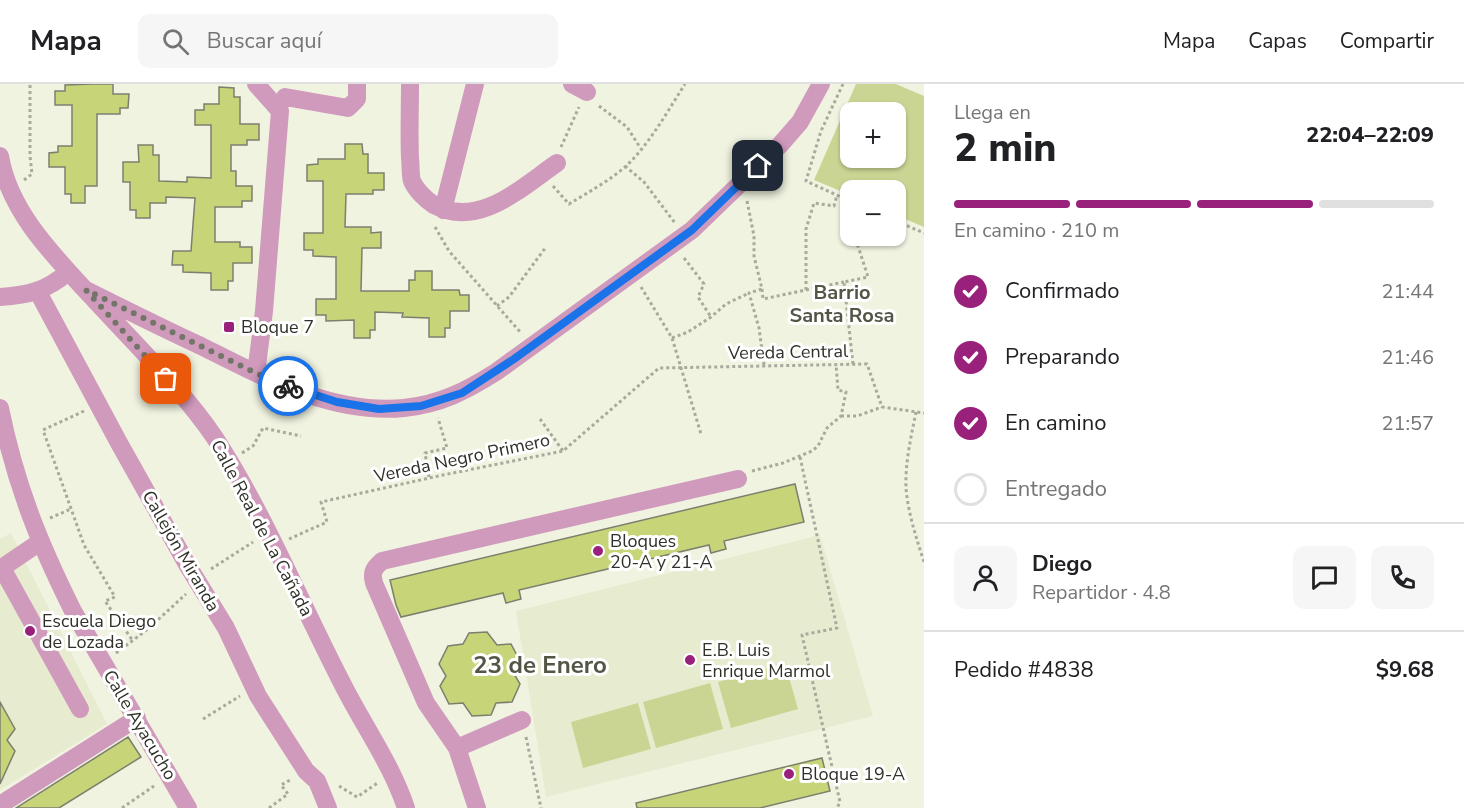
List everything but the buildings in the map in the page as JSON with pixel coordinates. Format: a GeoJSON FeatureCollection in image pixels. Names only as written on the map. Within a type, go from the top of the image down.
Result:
{"type":"FeatureCollection","features":[{"type":"Feature","properties":{"kind":"street"},"geometry":{"type":"LineString","coordinates":[[256,84],[283,98],[348,108],[357,99],[357,84]]}},
{"type":"Feature","properties":{"kind":"street"},"geometry":{"type":"LineString","coordinates":[[410,84],[412,181],[436,206],[459,212],[489,207],[508,197],[550,168]]}},
{"type":"Feature","properties":{"kind":"street"},"geometry":{"type":"LineString","coordinates":[[436,206],[475,84]]}},
{"type":"Feature","properties":{"kind":"street"},"geometry":{"type":"LineString","coordinates":[[86,290],[256,373],[304,393],[357,407],[402,408],[434,403],[462,393],[532,346],[679,240],[743,182],[800,122],[821,84]]}},
{"type":"Feature","properties":{"kind":"street"},"geometry":{"type":"LineString","coordinates":[[256,373],[264,311],[283,98]]}},
{"type":"Feature","properties":{"kind":"street","name":"Calle Real de La Cañada"},"geometry":{"type":"LineString","coordinates":[[0,156],[10,188],[23,213],[68,272],[179,393],[214,437],[271,539],[343,686],[392,773],[406,808]]}},
{"type":"Feature","properties":{"kind":"street"},"geometry":{"type":"LineString","coordinates":[[0,297],[38,292],[48,288],[68,272]]}},
{"type":"Feature","properties":{"kind":"street","name":"Callejón Miranda"},"geometry":{"type":"LineString","coordinates":[[38,292],[119,443],[226,628],[254,687],[312,776],[328,808]]}},
{"type":"Feature","properties":{"kind":"street","name":"Calle Ayacucho"},"geometry":{"type":"LineString","coordinates":[[0,408],[4,448],[40,542],[73,611],[171,775],[188,808]]}},
{"type":"Feature","properties":{"kind":"street"},"geometry":{"type":"LineString","coordinates":[[477,808],[457,748],[426,703],[374,583],[372,575],[375,567],[382,561],[738,480]]}},
{"type":"Feature","properties":{"kind":"street"},"geometry":{"type":"LineString","coordinates":[[40,542],[1,568],[80,709]]}},
{"type":"Feature","properties":{"kind":"street"},"geometry":{"type":"LineString","coordinates":[[0,805],[137,718]]}},
{"type":"Feature","properties":{"kind":"street"},"geometry":{"type":"LineString","coordinates":[[457,748],[522,720]]}},
{"type":"Feature","properties":{"kind":"path"},"geometry":{"type":"LineString","coordinates":[[10,188],[32,174],[29,145],[30,84]]}},
{"type":"Feature","properties":{"kind":"path"},"geometry":{"type":"LineString","coordinates":[[640,149],[627,127],[581,91],[550,168],[569,204],[634,158],[665,116],[684,84]]}},
{"type":"Feature","properties":{"kind":"path"},"geometry":{"type":"LineString","coordinates":[[840,196],[806,181],[821,131],[843,84]]}},
{"type":"Feature","properties":{"kind":"path"},"geometry":{"type":"LineString","coordinates":[[625,166],[644,182],[679,240],[704,284],[698,297],[711,317]]}},
{"type":"Feature","properties":{"kind":"path"},"geometry":{"type":"LineString","coordinates":[[743,182],[763,299],[868,278],[858,246]]}},
{"type":"Feature","properties":{"kind":"path"},"geometry":{"type":"LineString","coordinates":[[806,290],[806,229],[814,203],[834,206],[837,195]]}},
{"type":"Feature","properties":{"kind":"path"},"geometry":{"type":"LineString","coordinates":[[436,206],[437,232],[449,251],[532,346]]}},
{"type":"Feature","properties":{"kind":"path"},"geometry":{"type":"LineString","coordinates":[[906,225],[924,233]]}},
{"type":"Feature","properties":{"kind":"path"},"geometry":{"type":"LineString","coordinates":[[497,306],[509,297],[546,248]]}},
{"type":"Feature","properties":{"kind":"path"},"geometry":{"type":"LineString","coordinates":[[634,274],[672,338],[701,434]]}},
{"type":"Feature","properties":{"kind":"path"},"geometry":{"type":"LineString","coordinates":[[844,282],[853,364]]}},
{"type":"Feature","properties":{"kind":"path"},"geometry":{"type":"LineString","coordinates":[[672,338],[688,332],[726,304],[762,288]]}},
{"type":"Feature","properties":{"kind":"path"},"geometry":{"type":"LineString","coordinates":[[749,293],[759,328],[764,365]]}},
{"type":"Feature","properties":{"kind":"path"},"geometry":{"type":"LineString","coordinates":[[836,364],[838,390],[846,392],[841,417]]}},
{"type":"Feature","properties":{"kind":"path","name":"Vereda Central"},"geometry":{"type":"LineString","coordinates":[[659,368],[867,364],[882,407]]}},
{"type":"Feature","properties":{"kind":"path","name":"Vereda Negro Primero"},"geometry":{"type":"LineString","coordinates":[[271,539],[327,522],[321,502],[429,477],[562,451],[659,368]]}},
{"type":"Feature","properties":{"kind":"path"},"geometry":{"type":"LineString","coordinates":[[429,477],[425,453],[447,448],[434,403]]}},
{"type":"Feature","properties":{"kind":"path"},"geometry":{"type":"LineString","coordinates":[[99,404],[43,430],[84,545],[115,597],[105,601],[133,641]]}},
{"type":"Feature","properties":{"kind":"path"},"geometry":{"type":"LineString","coordinates":[[738,480],[757,469],[800,457],[818,446],[827,428],[841,417],[857,416],[882,407],[924,413]]}},
{"type":"Feature","properties":{"kind":"path"},"geometry":{"type":"LineString","coordinates":[[915,412],[907,462],[906,485],[912,523],[924,562]]}},
{"type":"Feature","properties":{"kind":"path"},"geometry":{"type":"LineString","coordinates":[[540,418],[562,451]]}},
{"type":"Feature","properties":{"kind":"path"},"geometry":{"type":"LineString","coordinates":[[228,461],[253,446],[263,428],[302,436]]}},
{"type":"Feature","properties":{"kind":"path"},"geometry":{"type":"LineString","coordinates":[[800,457],[837,628],[802,636],[840,802],[837,808]]}},
{"type":"Feature","properties":{"kind":"path"},"geometry":{"type":"LineString","coordinates":[[103,662],[148,629],[197,580],[271,539]]}},
{"type":"Feature","properties":{"kind":"path"},"geometry":{"type":"LineString","coordinates":[[203,719],[254,687]]}},
{"type":"Feature","properties":{"kind":"path"},"geometry":{"type":"LineString","coordinates":[[522,720],[542,808]]}},
{"type":"Feature","properties":{"kind":"path"},"geometry":{"type":"LineString","coordinates":[[269,808],[288,794],[281,785],[312,776],[339,786],[357,797],[392,773]]}},
{"type":"Feature","properties":{"kind":"path"},"geometry":{"type":"LineString","coordinates":[[122,808],[171,775]]}},
{"type":"Feature","properties":{"kind":"shaded area","name":"Escuela Diego de Lozada"},"geometry":{"type":"Polygon","coordinates":[[[11,533],[107,724],[0,790],[0,539],[11,533]]]}},
{"type":"Feature","properties":{"kind":"shaded area","name":"E.B. Luis Enrique Marmol"},"geometry":{"type":"Polygon","coordinates":[[[820,535],[873,716],[546,797],[516,611],[820,535]]]}},
{"type":"Feature","properties":{"kind":"green space"},"geometry":{"type":"Polygon","coordinates":[[[856,84],[896,84],[924,96],[924,227],[906,219],[906,180],[840,180],[840,191],[814,180],[840,121],[840,168],[906,168],[906,102],[848,102],[856,84]]]}},
{"type":"Feature","properties":{"kind":"green space"},"geometry":{"type":"Polygon","coordinates":[[[785,663],[798,709],[731,728],[718,682],[785,663]]]}},
{"type":"Feature","properties":{"kind":"green space"},"geometry":{"type":"Polygon","coordinates":[[[710,683],[723,729],[656,748],[643,702],[710,683]]]}},
{"type":"Feature","properties":{"kind":"green space"},"geometry":{"type":"Polygon","coordinates":[[[638,703],[651,749],[583,768],[571,722],[638,703]]]}},
{"type":"Feature","properties":{"kind":"way so far"},"geometry":{"type":"LineString","coordinates":[[166,379],[86,290],[256,373],[288,386]]}},
{"type":"Feature","properties":{"kind":"place","name":"Bloque 7"},"geometry":{"type":"Point","coordinates":[229,327]}},
{"type":"Feature","properties":{"kind":"place","name":"Bloques 20-A y 21-A"},"geometry":{"type":"Point","coordinates":[598,551]}},
{"type":"Feature","properties":{"kind":"place","name":"Escuela Diego de Lozada"},"geometry":{"type":"Point","coordinates":[30,631]}},
{"type":"Feature","properties":{"kind":"place","name":"E.B. Luis Enrique Marmol"},"geometry":{"type":"Point","coordinates":[690,660]}},
{"type":"Feature","properties":{"kind":"place","name":"Bloque 19-A"},"geometry":{"type":"Point","coordinates":[789,774]}},
{"type":"Feature","properties":{"kind":"district","name":"Barrio Santa Rosa"},"geometry":{"type":"Point","coordinates":[842,304]}},
{"type":"Feature","properties":{"kind":"district","name":"23 de Enero"},"geometry":{"type":"Point","coordinates":[540,665]}},
{"type":"Feature","properties":{"kind":"route"},"geometry":{"type":"LineString","coordinates":[[288,386],[337,402],[379,409],[421,406],[462,393],[496,372],[692,230],[758,166]]}}]}
